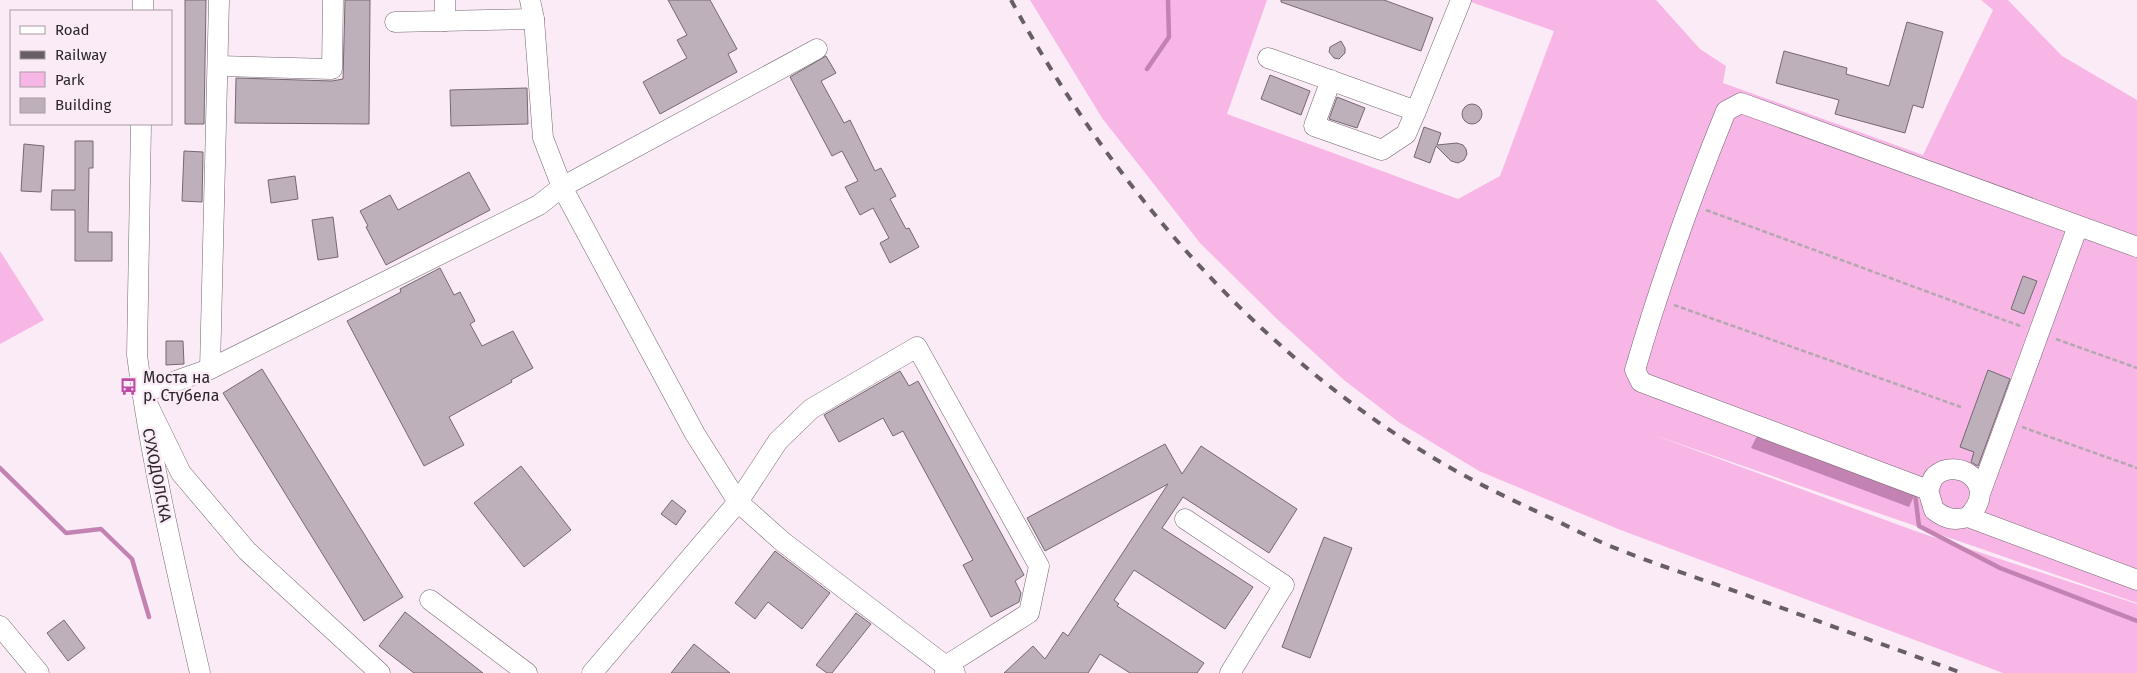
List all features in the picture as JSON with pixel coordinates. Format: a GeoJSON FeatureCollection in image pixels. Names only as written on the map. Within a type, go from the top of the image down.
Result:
{"type":"FeatureCollection","features":[{"type":"Feature","properties":{"kind":"street"},"geometry":{"type":"LineString","coordinates":[[210,369],[219,66],[219,0]]}},
{"type":"Feature","properties":{"kind":"street"},"geometry":{"type":"LineString","coordinates":[[219,66],[332,69],[333,0]]}},
{"type":"Feature","properties":{"kind":"street"},"geometry":{"type":"LineString","coordinates":[[445,0],[445,21]]}},
{"type":"Feature","properties":{"kind":"street"},"geometry":{"type":"LineString","coordinates":[[1331,80],[1314,126],[1382,150],[1406,134],[1461,0]]}},
{"type":"Feature","properties":{"kind":"street"},"geometry":{"type":"LineString","coordinates":[[395,22],[445,21],[532,10],[543,138],[562,187],[695,434],[738,502],[783,542],[949,670],[1029,613],[1039,566],[917,347],[811,409],[778,441],[738,502],[592,673]]}},
{"type":"Feature","properties":{"kind":"street"},"geometry":{"type":"LineString","coordinates":[[380,673],[247,551],[229,530],[181,473],[142,393],[210,369],[539,205],[562,187],[817,49]]}},
{"type":"Feature","properties":{"kind":"street"},"geometry":{"type":"LineString","coordinates":[[1268,58],[1416,111]]}},
{"type":"Feature","properties":{"kind":"street"},"geometry":{"type":"LineString","coordinates":[[1928,490],[1642,382],[1635,370],[1656,299],[1688,204],[1726,111],[1741,103],[2137,248]]}},
{"type":"Feature","properties":{"kind":"street","name":"СУХОДОЛСКА"},"geometry":{"type":"LineString","coordinates":[[141,125],[137,355],[142,393],[168,528],[200,673]]}},
{"type":"Feature","properties":{"kind":"street"},"geometry":{"type":"LineString","coordinates":[[1980,491],[1976,480],[1964,470],[1950,470],[1936,476],[1928,490],[1934,510],[1945,518],[1956,520],[1968,517],[1978,507],[1980,491],[2078,226]]}},
{"type":"Feature","properties":{"kind":"street"},"geometry":{"type":"LineString","coordinates":[[1968,517],[2137,580]]}},
{"type":"Feature","properties":{"kind":"street"},"geometry":{"type":"LineString","coordinates":[[1185,519],[1284,585],[1236,671]]}},
{"type":"Feature","properties":{"kind":"street"},"geometry":{"type":"LineString","coordinates":[[430,600],[527,673]]}},
{"type":"Feature","properties":{"kind":"street"},"geometry":{"type":"LineString","coordinates":[[0,626],[39,673]]}},
{"type":"Feature","properties":{"kind":"path"},"geometry":{"type":"LineString","coordinates":[[1688,204],[2137,368]]}},
{"type":"Feature","properties":{"kind":"path"},"geometry":{"type":"LineString","coordinates":[[1656,299],[1961,407]]}},
{"type":"Feature","properties":{"kind":"path"},"geometry":{"type":"LineString","coordinates":[[2006,422],[2137,468]]}},
{"type":"Feature","properties":{"kind":"green space"},"geometry":{"type":"Polygon","coordinates":[[[1030,0],[1267,0],[1227,114],[1458,199],[1500,176],[1554,31],[1465,0],[1656,0],[1700,49],[1726,66],[1723,83],[1923,155],[1993,10],[1981,0],[2008,0],[2062,56],[2137,100],[2137,603],[1651,434],[1918,532],[2137,604],[2137,673],[2003,673],[1618,529],[1479,471],[1400,423],[1344,380],[1277,319],[1200,243],[1102,118],[1030,0]]]}},
{"type":"Feature","properties":{"kind":"green space"},"geometry":{"type":"Polygon","coordinates":[[[0,251],[44,320],[0,344],[0,251]]]}},
{"type":"Feature","properties":{"kind":"shaded area"},"geometry":{"type":"Polygon","coordinates":[[[1757,436],[1915,494],[1909,507],[1751,448],[1757,436]]]}},
{"type":"Feature","properties":{"kind":"building"},"geometry":{"type":"Polygon","coordinates":[[[185,0],[206,0],[204,124],[185,124],[185,0]]]}},
{"type":"Feature","properties":{"kind":"building"},"geometry":{"type":"Polygon","coordinates":[[[345,0],[370,0],[369,124],[235,123],[236,78],[332,81],[343,79],[345,0]]]}},
{"type":"Feature","properties":{"kind":"building"},"geometry":{"type":"Polygon","coordinates":[[[668,0],[710,0],[737,49],[728,54],[737,72],[660,114],[643,82],[687,58],[677,40],[687,35],[668,0]]]}},
{"type":"Feature","properties":{"kind":"building"},"geometry":{"type":"Polygon","coordinates":[[[1281,0],[1384,0],[1433,18],[1421,51],[1281,2],[1281,0]]]}},
{"type":"Feature","properties":{"kind":"building"},"geometry":{"type":"Polygon","coordinates":[[[1907,22],[1943,32],[1923,108],[1913,105],[1905,133],[1835,114],[1839,100],[1776,83],[1784,51],[1847,68],[1846,74],[1889,86],[1907,22]]]}},
{"type":"Feature","properties":{"kind":"building"},"geometry":{"type":"Polygon","coordinates":[[[1341,41],[1345,48],[1345,53],[1339,59],[1334,58],[1329,52],[1330,47],[1341,41]]]}},
{"type":"Feature","properties":{"kind":"building"},"geometry":{"type":"Polygon","coordinates":[[[826,56],[836,73],[821,81],[844,123],[850,120],[875,171],[881,168],[896,196],[890,199],[906,229],[909,228],[919,247],[890,263],[880,243],[889,238],[873,208],[860,215],[845,187],[858,181],[842,151],[832,156],[790,77],[826,56]]]}},
{"type":"Feature","properties":{"kind":"building"},"geometry":{"type":"Polygon","coordinates":[[[1270,75],[1310,91],[1301,115],[1261,99],[1270,75]]]}},
{"type":"Feature","properties":{"kind":"building"},"geometry":{"type":"Polygon","coordinates":[[[527,88],[528,124],[451,126],[450,90],[527,88]]]}},
{"type":"Feature","properties":{"kind":"building"},"geometry":{"type":"Polygon","coordinates":[[[1337,97],[1365,108],[1357,128],[1329,119],[1337,97]]]}},
{"type":"Feature","properties":{"kind":"building"},"geometry":{"type":"Polygon","coordinates":[[[1472,104],[1479,107],[1482,114],[1479,121],[1472,124],[1465,121],[1462,114],[1465,107],[1472,104]]]}},
{"type":"Feature","properties":{"kind":"building"},"geometry":{"type":"Polygon","coordinates":[[[1424,127],[1441,133],[1437,145],[1457,143],[1463,145],[1467,154],[1464,160],[1458,163],[1451,161],[1436,146],[1430,163],[1414,157],[1424,127]]]}},
{"type":"Feature","properties":{"kind":"building"},"geometry":{"type":"Polygon","coordinates":[[[75,141],[93,141],[93,168],[89,168],[88,232],[112,232],[112,261],[75,261],[75,210],[51,210],[52,190],[75,190],[75,141]]]}},
{"type":"Feature","properties":{"kind":"building"},"geometry":{"type":"Polygon","coordinates":[[[24,144],[44,146],[41,192],[21,191],[24,144]]]}},
{"type":"Feature","properties":{"kind":"building"},"geometry":{"type":"Polygon","coordinates":[[[184,151],[203,152],[202,202],[182,201],[184,151]]]}},
{"type":"Feature","properties":{"kind":"building"},"geometry":{"type":"Polygon","coordinates":[[[469,172],[490,210],[386,265],[366,227],[368,226],[360,211],[390,195],[398,210],[469,172]]]}},
{"type":"Feature","properties":{"kind":"building"},"geometry":{"type":"Polygon","coordinates":[[[295,176],[298,199],[271,203],[268,180],[295,176]]]}},
{"type":"Feature","properties":{"kind":"building"},"geometry":{"type":"Polygon","coordinates":[[[333,217],[338,257],[318,260],[312,220],[333,217]]]}},
{"type":"Feature","properties":{"kind":"building"},"geometry":{"type":"Polygon","coordinates":[[[440,268],[454,295],[460,292],[475,321],[470,324],[482,346],[513,331],[533,368],[511,380],[512,382],[449,417],[464,445],[424,466],[347,321],[401,292],[400,289],[440,268]]]}},
{"type":"Feature","properties":{"kind":"building"},"geometry":{"type":"Polygon","coordinates":[[[2023,276],[2037,281],[2024,314],[2011,309],[2023,276]]]}},
{"type":"Feature","properties":{"kind":"building"},"geometry":{"type":"Polygon","coordinates":[[[166,341],[183,341],[184,364],[166,365],[166,341]]]}},
{"type":"Feature","properties":{"kind":"building"},"geometry":{"type":"Polygon","coordinates":[[[262,369],[403,597],[364,621],[223,393],[262,369]]]}},
{"type":"Feature","properties":{"kind":"building"},"geometry":{"type":"Polygon","coordinates":[[[1988,370],[2010,379],[1978,466],[1971,462],[1974,452],[1960,447],[1988,370]]]}},
{"type":"Feature","properties":{"kind":"building"},"geometry":{"type":"Polygon","coordinates":[[[900,371],[909,386],[918,381],[1024,575],[1015,581],[1021,593],[1019,602],[991,617],[963,565],[973,560],[903,431],[893,436],[883,418],[839,442],[824,415],[900,371]]]}},
{"type":"Feature","properties":{"kind":"building"},"geometry":{"type":"Polygon","coordinates":[[[1165,444],[1182,474],[1201,446],[1297,509],[1269,553],[1183,497],[1162,528],[1253,587],[1225,629],[1134,570],[1114,600],[1119,604],[1117,606],[1204,663],[1197,673],[1130,673],[1100,654],[1088,673],[1004,673],[1033,646],[1045,659],[1063,632],[1068,636],[1168,484],[1045,551],[1027,518],[1165,444]]]}},
{"type":"Feature","properties":{"kind":"building"},"geometry":{"type":"Polygon","coordinates":[[[521,466],[571,530],[524,567],[474,503],[521,466]]]}},
{"type":"Feature","properties":{"kind":"building"},"geometry":{"type":"Polygon","coordinates":[[[672,500],[686,511],[676,525],[661,514],[672,500]]]}},
{"type":"Feature","properties":{"kind":"building"},"geometry":{"type":"Polygon","coordinates":[[[1324,537],[1352,548],[1310,658],[1282,647],[1324,537]]]}},
{"type":"Feature","properties":{"kind":"building"},"geometry":{"type":"Polygon","coordinates":[[[775,551],[830,593],[802,629],[768,602],[755,619],[735,603],[775,551]]]}},
{"type":"Feature","properties":{"kind":"building"},"geometry":{"type":"Polygon","coordinates":[[[405,612],[483,673],[414,673],[379,646],[405,612]]]}},
{"type":"Feature","properties":{"kind":"building"},"geometry":{"type":"Polygon","coordinates":[[[856,613],[871,624],[832,673],[827,673],[816,665],[856,613]]]}},
{"type":"Feature","properties":{"kind":"building"},"geometry":{"type":"Polygon","coordinates":[[[64,620],[85,648],[68,661],[47,633],[64,620]]]}},
{"type":"Feature","properties":{"kind":"building"},"geometry":{"type":"Polygon","coordinates":[[[694,644],[730,673],[671,673],[694,644]]]}},
{"type":"Feature","properties":{"kind":"waterway"},"geometry":{"type":"LineString","coordinates":[[1147,69],[1169,37],[1168,0]]}},
{"type":"Feature","properties":{"kind":"waterway"},"geometry":{"type":"LineString","coordinates":[[0,468],[66,533],[101,529],[132,559],[149,617]]}},
{"type":"Feature","properties":{"kind":"waterway"},"geometry":{"type":"LineString","coordinates":[[1915,494],[1919,526],[2000,568],[2137,621]]}},
{"type":"Feature","properties":{"kind":"railway"},"geometry":{"type":"LineString","coordinates":[[1011,0],[1050,68],[1093,133],[1140,197],[1191,257],[1246,313],[1304,366],[1366,414],[1462,474],[1603,543],[1962,673]]}},
{"type":"Feature","properties":{"kind":"place","name":"Моста на р. Стубела"},"geometry":{"type":"Point","coordinates":[129,386]}}]}
